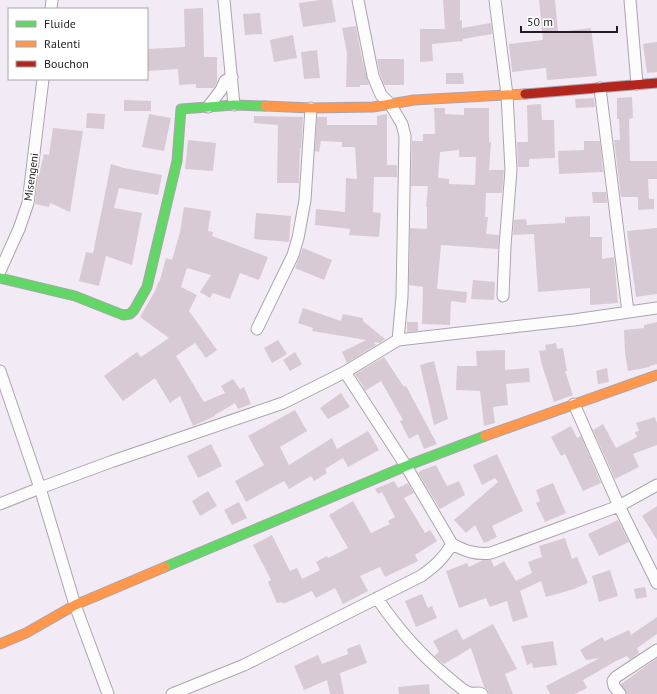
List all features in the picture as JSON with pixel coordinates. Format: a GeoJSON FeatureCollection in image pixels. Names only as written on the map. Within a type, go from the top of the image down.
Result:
{"type":"FeatureCollection","features":[{"type":"Feature","properties":{"kind":"street"},"geometry":{"type":"LineString","coordinates":[[224,0],[234,105]]}},
{"type":"Feature","properties":{"kind":"street"},"geometry":{"type":"LineString","coordinates":[[358,0],[372,76],[381,95],[390,104],[402,124],[405,136],[406,148],[402,297],[398,340]]}},
{"type":"Feature","properties":{"kind":"street"},"geometry":{"type":"LineString","coordinates":[[495,0],[507,95],[511,170],[503,296]]}},
{"type":"Feature","properties":{"kind":"street"},"geometry":{"type":"LineString","coordinates":[[630,0],[637,84]]}},
{"type":"Feature","properties":{"kind":"street"},"geometry":{"type":"LineString","coordinates":[[208,107],[221,90],[225,81],[232,77]]}},
{"type":"Feature","properties":{"kind":"street","name":"Misengeni"},"geometry":{"type":"LineString","coordinates":[[0,271],[19,230],[28,203],[43,80]]}},
{"type":"Feature","properties":{"kind":"street"},"geometry":{"type":"LineString","coordinates":[[0,278],[75,296],[123,315],[130,314],[134,310],[147,287],[177,161],[181,109],[234,105],[312,108],[373,107],[414,100],[507,95],[657,83]]}},
{"type":"Feature","properties":{"kind":"street"},"geometry":{"type":"LineString","coordinates":[[600,88],[628,312]]}},
{"type":"Feature","properties":{"kind":"street"},"geometry":{"type":"LineString","coordinates":[[257,329],[292,255],[298,238],[305,200],[312,108]]}},
{"type":"Feature","properties":{"kind":"street"},"geometry":{"type":"LineString","coordinates":[[0,504],[113,461],[283,403],[345,372],[398,340],[574,320],[657,308]]}},
{"type":"Feature","properties":{"kind":"street"},"geometry":{"type":"LineString","coordinates":[[0,371],[40,488],[75,605],[108,694]]}},
{"type":"Feature","properties":{"kind":"street"},"geometry":{"type":"LineString","coordinates":[[345,372],[406,466],[452,544],[469,552],[481,554],[491,553],[619,506],[657,485]]}},
{"type":"Feature","properties":{"kind":"street"},"geometry":{"type":"LineString","coordinates":[[0,644],[26,633],[75,605],[406,466],[657,375]]}},
{"type":"Feature","properties":{"kind":"street"},"geometry":{"type":"LineString","coordinates":[[574,404],[619,506],[657,583]]}},
{"type":"Feature","properties":{"kind":"street"},"geometry":{"type":"LineString","coordinates":[[172,694],[244,665],[421,576],[436,565],[446,555],[452,544]]}},
{"type":"Feature","properties":{"kind":"street"},"geometry":{"type":"LineString","coordinates":[[377,598],[392,621],[432,664],[470,694],[482,694]]}},
{"type":"Feature","properties":{"kind":"street"},"geometry":{"type":"LineString","coordinates":[[620,694],[614,686],[613,681],[616,677],[657,650]]}},
{"type":"Feature","properties":{"kind":"building"},"geometry":{"type":"Polygon","coordinates":[[[332,0],[336,22],[303,27],[299,3],[332,0]]]}},
{"type":"Feature","properties":{"kind":"building"},"geometry":{"type":"Polygon","coordinates":[[[443,0],[460,0],[460,21],[462,20],[462,28],[491,23],[492,34],[463,39],[463,41],[432,44],[433,61],[420,62],[420,29],[445,29],[443,0]]]}},
{"type":"Feature","properties":{"kind":"building"},"geometry":{"type":"Polygon","coordinates":[[[539,0],[555,0],[558,32],[591,28],[597,76],[547,80],[546,68],[512,72],[509,44],[543,40],[539,0]]]}},
{"type":"Feature","properties":{"kind":"building"},"geometry":{"type":"Polygon","coordinates":[[[203,8],[204,57],[217,57],[217,82],[214,88],[196,88],[196,84],[179,85],[178,69],[148,71],[148,49],[185,47],[184,9],[203,8]]]}},
{"type":"Feature","properties":{"kind":"building"},"geometry":{"type":"Polygon","coordinates":[[[260,13],[262,34],[245,35],[243,14],[260,13]]]}},
{"type":"Feature","properties":{"kind":"building"},"geometry":{"type":"Polygon","coordinates":[[[356,26],[362,59],[369,85],[360,85],[360,87],[346,87],[347,53],[342,28],[356,26]]]}},
{"type":"Feature","properties":{"kind":"building"},"geometry":{"type":"Polygon","coordinates":[[[293,35],[297,58],[274,62],[270,40],[293,35]]]}},
{"type":"Feature","properties":{"kind":"building"},"geometry":{"type":"Polygon","coordinates":[[[657,42],[657,72],[647,73],[643,44],[657,42]]]}},
{"type":"Feature","properties":{"kind":"building"},"geometry":{"type":"Polygon","coordinates":[[[317,50],[320,78],[304,79],[301,52],[317,50]]]}},
{"type":"Feature","properties":{"kind":"building"},"geometry":{"type":"Polygon","coordinates":[[[377,59],[404,59],[404,85],[384,85],[377,59]]]}},
{"type":"Feature","properties":{"kind":"building"},"geometry":{"type":"Polygon","coordinates":[[[446,73],[463,73],[464,84],[446,84],[446,73]]]}},
{"type":"Feature","properties":{"kind":"building"},"geometry":{"type":"Polygon","coordinates":[[[632,97],[633,118],[629,119],[630,161],[657,161],[657,179],[648,179],[649,199],[654,199],[654,209],[638,210],[638,197],[621,197],[614,140],[620,140],[619,119],[617,119],[617,98],[632,97]]]}},
{"type":"Feature","properties":{"kind":"building"},"geometry":{"type":"Polygon","coordinates":[[[594,98],[595,107],[576,108],[575,99],[594,98]]]}},
{"type":"Feature","properties":{"kind":"building"},"geometry":{"type":"Polygon","coordinates":[[[124,100],[151,101],[151,111],[124,111],[124,100]]]}},
{"type":"Feature","properties":{"kind":"building"},"geometry":{"type":"Polygon","coordinates":[[[541,104],[542,120],[554,120],[555,158],[529,159],[529,167],[518,167],[517,142],[528,142],[527,105],[541,104]]]}},
{"type":"Feature","properties":{"kind":"building"},"geometry":{"type":"Polygon","coordinates":[[[434,108],[445,108],[445,114],[464,115],[464,108],[489,108],[489,142],[491,142],[489,170],[504,170],[502,193],[486,193],[485,217],[488,217],[486,234],[499,235],[498,249],[441,245],[437,289],[467,292],[466,303],[451,301],[450,325],[422,324],[423,287],[409,285],[410,228],[427,229],[426,207],[428,186],[411,186],[412,141],[423,141],[423,134],[435,134],[434,108]],[[459,150],[440,152],[438,178],[449,179],[449,184],[475,185],[476,157],[459,157],[459,150]]]}},
{"type":"Feature","properties":{"kind":"building"},"geometry":{"type":"Polygon","coordinates":[[[87,113],[105,114],[104,129],[86,128],[87,113]]]}},
{"type":"Feature","properties":{"kind":"building"},"geometry":{"type":"Polygon","coordinates":[[[149,114],[171,118],[164,151],[142,147],[149,114]]]}},
{"type":"Feature","properties":{"kind":"building"},"geometry":{"type":"Polygon","coordinates":[[[387,114],[387,165],[397,165],[397,177],[374,177],[373,212],[381,213],[379,237],[349,235],[350,229],[315,225],[316,209],[345,212],[346,178],[357,179],[355,147],[342,147],[342,142],[321,141],[319,152],[315,151],[317,117],[327,117],[327,125],[377,125],[377,116],[387,114]]]}},
{"type":"Feature","properties":{"kind":"building"},"geometry":{"type":"Polygon","coordinates":[[[254,116],[303,117],[299,183],[277,183],[278,125],[254,123],[254,116]]]}},
{"type":"Feature","properties":{"kind":"building"},"geometry":{"type":"Polygon","coordinates":[[[53,128],[83,131],[70,212],[50,203],[49,207],[35,204],[38,178],[44,154],[49,155],[53,128]]]}},
{"type":"Feature","properties":{"kind":"building"},"geometry":{"type":"Polygon","coordinates":[[[188,140],[216,143],[213,171],[185,169],[188,140]]]}},
{"type":"Feature","properties":{"kind":"building"},"geometry":{"type":"Polygon","coordinates":[[[584,141],[600,141],[603,172],[559,174],[558,151],[584,150],[584,141]]]}},
{"type":"Feature","properties":{"kind":"building"},"geometry":{"type":"Polygon","coordinates":[[[111,164],[162,175],[158,195],[119,188],[114,208],[142,213],[132,265],[106,256],[99,286],[79,281],[86,252],[93,253],[111,164]]]}},
{"type":"Feature","properties":{"kind":"building"},"geometry":{"type":"Polygon","coordinates":[[[592,192],[606,192],[607,203],[593,203],[592,192]]]}},
{"type":"Feature","properties":{"kind":"building"},"geometry":{"type":"Polygon","coordinates":[[[184,207],[211,211],[208,231],[213,232],[212,236],[268,257],[259,280],[240,273],[230,299],[213,293],[210,298],[200,292],[211,275],[187,268],[181,287],[197,295],[189,311],[217,350],[206,358],[195,343],[176,356],[204,402],[225,393],[221,386],[233,379],[240,389],[244,387],[251,404],[238,409],[235,403],[215,416],[193,426],[180,396],[170,403],[155,378],[123,401],[104,376],[137,352],[141,357],[169,338],[140,317],[160,280],[166,258],[172,260],[180,232],[184,207]]]}},
{"type":"Feature","properties":{"kind":"building"},"geometry":{"type":"Polygon","coordinates":[[[256,213],[291,216],[289,242],[254,239],[256,213]]]}},
{"type":"Feature","properties":{"kind":"building"},"geometry":{"type":"Polygon","coordinates":[[[590,216],[590,237],[602,237],[602,259],[614,257],[618,303],[590,305],[590,288],[538,292],[534,234],[513,235],[514,220],[526,219],[527,225],[565,223],[565,217],[590,216]]]}},
{"type":"Feature","properties":{"kind":"building"},"geometry":{"type":"Polygon","coordinates":[[[657,228],[657,294],[636,297],[627,231],[657,228]]]}},
{"type":"Feature","properties":{"kind":"building"},"geometry":{"type":"Polygon","coordinates":[[[303,248],[332,260],[324,280],[295,268],[303,248]]]}},
{"type":"Feature","properties":{"kind":"building"},"geometry":{"type":"Polygon","coordinates":[[[473,280],[495,282],[494,300],[471,299],[473,280]]]}},
{"type":"Feature","properties":{"kind":"building"},"geometry":{"type":"Polygon","coordinates":[[[303,308],[341,321],[343,314],[363,318],[363,321],[385,339],[380,343],[374,342],[376,345],[347,363],[342,352],[366,340],[312,331],[313,328],[298,323],[303,308]]]}},
{"type":"Feature","properties":{"kind":"building"},"geometry":{"type":"Polygon","coordinates":[[[407,322],[418,322],[418,331],[407,332],[407,322]]]}},
{"type":"Feature","properties":{"kind":"building"},"geometry":{"type":"Polygon","coordinates":[[[657,322],[657,364],[650,367],[628,371],[625,353],[624,330],[644,328],[644,325],[657,322]]]}},
{"type":"Feature","properties":{"kind":"building"},"geometry":{"type":"Polygon","coordinates":[[[278,340],[287,354],[272,363],[264,348],[278,340]]]}},
{"type":"Feature","properties":{"kind":"building"},"geometry":{"type":"Polygon","coordinates":[[[556,343],[557,349],[563,348],[567,371],[565,371],[573,395],[554,402],[539,351],[546,350],[545,345],[556,343]]]}},
{"type":"Feature","properties":{"kind":"building"},"geometry":{"type":"Polygon","coordinates":[[[505,350],[505,370],[529,368],[530,382],[506,384],[508,405],[493,407],[495,423],[484,426],[480,391],[456,390],[457,366],[477,366],[476,351],[505,350]]]}},
{"type":"Feature","properties":{"kind":"building"},"geometry":{"type":"Polygon","coordinates":[[[295,352],[302,364],[290,371],[283,360],[295,352]]]}},
{"type":"Feature","properties":{"kind":"building"},"geometry":{"type":"Polygon","coordinates":[[[384,357],[404,387],[406,386],[437,444],[424,449],[418,434],[409,439],[400,421],[403,420],[381,381],[365,391],[355,374],[384,357]]]}},
{"type":"Feature","properties":{"kind":"building"},"geometry":{"type":"Polygon","coordinates":[[[434,361],[448,419],[434,425],[420,365],[434,361]]]}},
{"type":"Feature","properties":{"kind":"building"},"geometry":{"type":"Polygon","coordinates":[[[607,368],[609,382],[598,384],[596,371],[607,368]]]}},
{"type":"Feature","properties":{"kind":"building"},"geometry":{"type":"Polygon","coordinates":[[[341,393],[350,407],[328,419],[320,408],[341,393]]]}},
{"type":"Feature","properties":{"kind":"building"},"geometry":{"type":"Polygon","coordinates":[[[295,410],[307,431],[280,447],[289,465],[332,438],[337,449],[368,431],[379,450],[348,467],[343,458],[325,469],[327,473],[314,481],[311,476],[289,489],[284,481],[246,502],[235,481],[264,465],[248,436],[295,410]]]}},
{"type":"Feature","properties":{"kind":"building"},"geometry":{"type":"Polygon","coordinates":[[[655,417],[657,423],[657,445],[633,454],[639,467],[615,479],[593,430],[603,424],[616,448],[637,437],[635,432],[639,431],[636,423],[655,417]]]}},
{"type":"Feature","properties":{"kind":"building"},"geometry":{"type":"Polygon","coordinates":[[[571,426],[577,438],[581,436],[601,483],[583,491],[565,454],[561,456],[551,437],[571,426]]]}},
{"type":"Feature","properties":{"kind":"building"},"geometry":{"type":"Polygon","coordinates":[[[211,444],[222,466],[198,478],[187,456],[211,444]]]}},
{"type":"Feature","properties":{"kind":"building"},"geometry":{"type":"Polygon","coordinates":[[[497,454],[523,511],[492,526],[497,537],[484,543],[475,525],[466,533],[454,520],[498,482],[495,478],[482,485],[473,465],[497,454]]]}},
{"type":"Feature","properties":{"kind":"building"},"geometry":{"type":"Polygon","coordinates":[[[436,465],[447,486],[459,481],[465,495],[440,509],[418,473],[436,465]]]}},
{"type":"Feature","properties":{"kind":"building"},"geometry":{"type":"Polygon","coordinates":[[[394,481],[398,488],[408,483],[414,493],[404,498],[425,533],[430,530],[437,541],[415,555],[418,561],[385,577],[380,567],[360,576],[368,591],[343,604],[335,588],[316,598],[312,591],[283,604],[282,602],[277,603],[268,582],[271,580],[253,545],[272,535],[290,571],[297,568],[302,579],[320,570],[316,562],[348,548],[329,515],[353,501],[371,533],[390,524],[388,521],[395,517],[382,492],[378,494],[375,489],[394,481]]]}},
{"type":"Feature","properties":{"kind":"building"},"geometry":{"type":"Polygon","coordinates":[[[553,483],[566,513],[545,522],[536,503],[540,501],[536,490],[553,483]]]}},
{"type":"Feature","properties":{"kind":"building"},"geometry":{"type":"Polygon","coordinates":[[[208,491],[217,506],[200,516],[192,501],[208,491]]]}},
{"type":"Feature","properties":{"kind":"building"},"geometry":{"type":"Polygon","coordinates":[[[239,502],[247,518],[232,525],[224,510],[239,502]]]}},
{"type":"Feature","properties":{"kind":"building"},"geometry":{"type":"Polygon","coordinates":[[[657,506],[657,540],[642,516],[657,506]]]}},
{"type":"Feature","properties":{"kind":"building"},"geometry":{"type":"Polygon","coordinates":[[[618,520],[629,542],[599,556],[588,534],[618,520]]]}},
{"type":"Feature","properties":{"kind":"building"},"geometry":{"type":"Polygon","coordinates":[[[565,538],[572,559],[577,557],[588,583],[574,589],[546,597],[541,581],[520,591],[528,617],[513,622],[507,601],[490,607],[486,598],[459,608],[446,571],[467,563],[469,567],[483,560],[491,560],[494,567],[504,561],[516,581],[532,573],[528,562],[542,557],[539,546],[565,538]]]}},
{"type":"Feature","properties":{"kind":"building"},"geometry":{"type":"Polygon","coordinates":[[[610,570],[618,596],[599,602],[592,576],[610,570]]]}},
{"type":"Feature","properties":{"kind":"building"},"geometry":{"type":"Polygon","coordinates":[[[645,587],[647,597],[636,599],[634,589],[645,587]]]}},
{"type":"Feature","properties":{"kind":"building"},"geometry":{"type":"Polygon","coordinates":[[[422,594],[428,608],[432,606],[437,618],[416,627],[405,601],[422,594]]]}},
{"type":"Feature","properties":{"kind":"building"},"geometry":{"type":"Polygon","coordinates":[[[657,617],[657,634],[637,648],[639,653],[630,660],[627,656],[583,680],[587,688],[575,694],[550,694],[546,686],[600,658],[586,660],[580,650],[602,637],[605,641],[629,630],[631,635],[657,617]]]}},
{"type":"Feature","properties":{"kind":"building"},"geometry":{"type":"Polygon","coordinates":[[[493,624],[517,669],[505,674],[513,694],[489,694],[488,690],[484,687],[471,648],[444,664],[434,656],[439,652],[433,641],[457,629],[463,640],[493,624]]]}},
{"type":"Feature","properties":{"kind":"building"},"geometry":{"type":"Polygon","coordinates":[[[553,641],[557,665],[533,668],[532,663],[527,665],[521,646],[553,641]]]}},
{"type":"Feature","properties":{"kind":"building"},"geometry":{"type":"Polygon","coordinates":[[[360,644],[367,663],[340,673],[344,694],[330,694],[327,680],[304,690],[294,666],[318,655],[322,664],[348,654],[347,649],[360,644]]]}},
{"type":"Feature","properties":{"kind":"building"},"geometry":{"type":"Polygon","coordinates":[[[657,658],[657,694],[627,694],[621,684],[657,658]]]}},
{"type":"Feature","properties":{"kind":"building"},"geometry":{"type":"Polygon","coordinates":[[[429,684],[430,694],[399,694],[398,687],[429,684]]]}},
{"type":"Feature","properties":{"kind":"traffic: fast"},"geometry":{"type":"LineString","coordinates":[[0,278],[75,296],[123,315],[130,314],[134,310],[147,287],[177,161],[181,109],[234,105],[265,106]]}},
{"type":"Feature","properties":{"kind":"traffic: fast"},"geometry":{"type":"LineString","coordinates":[[165,567],[406,466],[485,436]]}},
{"type":"Feature","properties":{"kind":"traffic: slow"},"geometry":{"type":"LineString","coordinates":[[265,106],[311,108],[373,107],[414,100],[525,94]]}},
{"type":"Feature","properties":{"kind":"traffic: slow"},"geometry":{"type":"LineString","coordinates":[[485,436],[657,375]]}},
{"type":"Feature","properties":{"kind":"traffic: slow"},"geometry":{"type":"LineString","coordinates":[[0,644],[26,633],[75,605],[165,567]]}},
{"type":"Feature","properties":{"kind":"traffic: jam"},"geometry":{"type":"LineString","coordinates":[[525,94],[657,83]]}}]}
